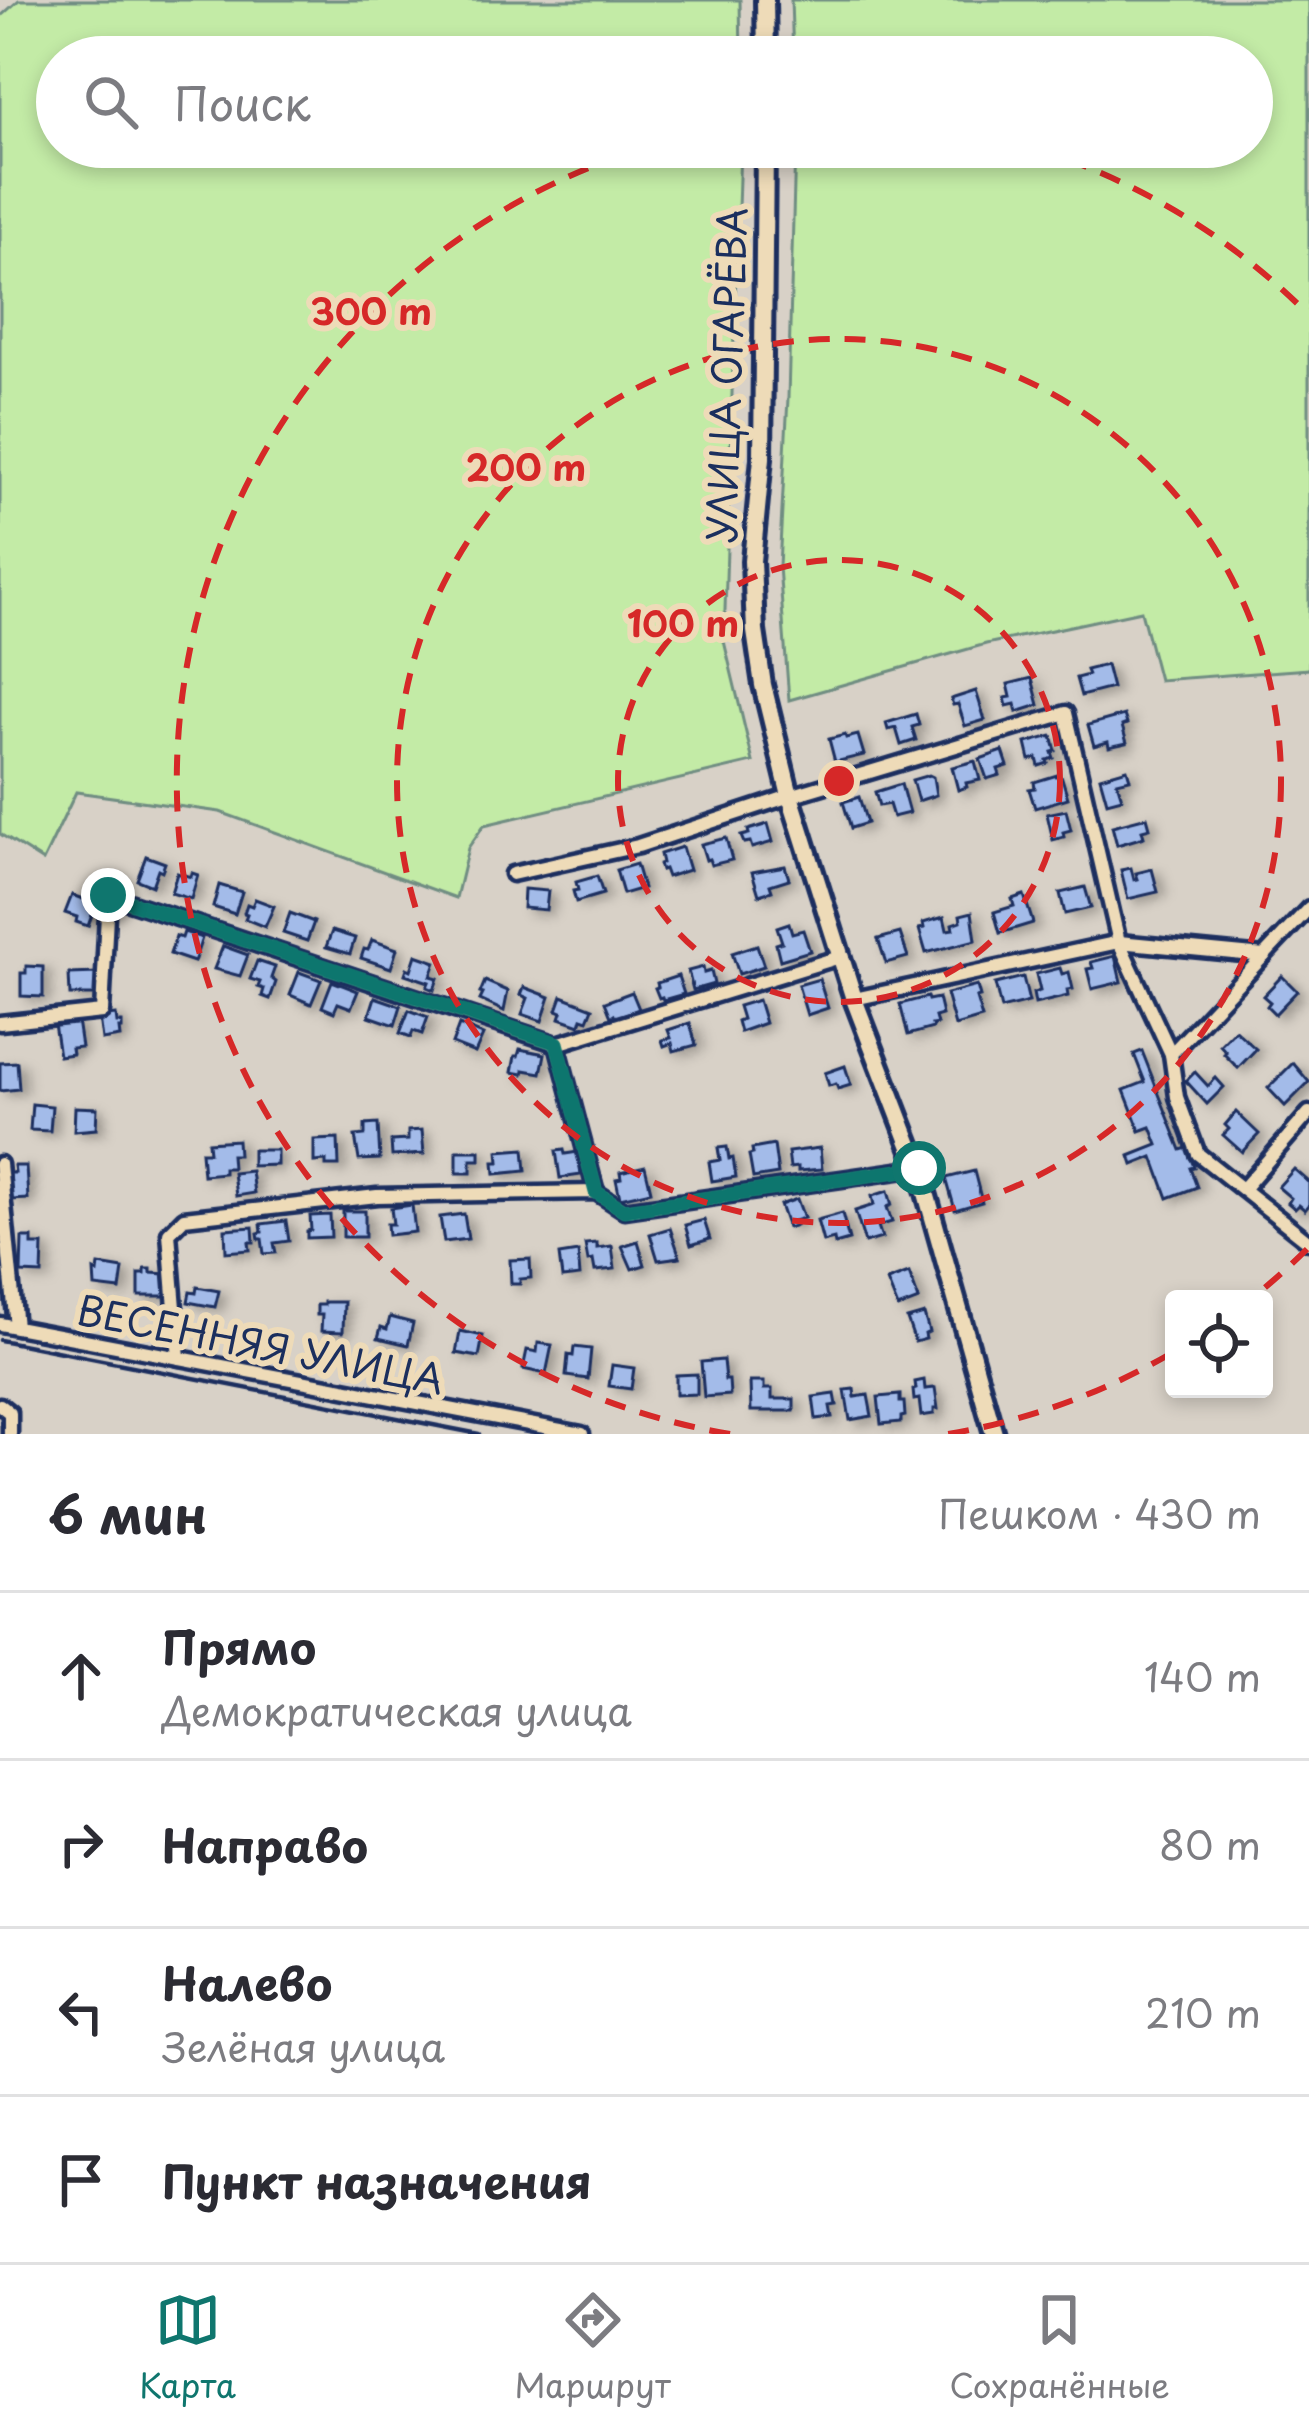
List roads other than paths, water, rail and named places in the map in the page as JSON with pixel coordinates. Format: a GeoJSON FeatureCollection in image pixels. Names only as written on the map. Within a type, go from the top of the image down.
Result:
{"type":"FeatureCollection","features":[{"type":"Feature","properties":{"kind":"main road"},"geometry":{"type":"LineString","coordinates":[[765,0],[766,36]]}},
{"type":"Feature","properties":{"kind":"main road","name":"УЛИЦА ОГАРЁВА"},"geometry":{"type":"LineString","coordinates":[[765,168],[762,458],[752,561],[763,685],[790,796],[854,999],[919,1168],[994,1434]]}},
{"type":"Feature","properties":{"kind":"street"},"geometry":{"type":"LineString","coordinates":[[512,874],[638,846],[1066,713],[1119,942],[1172,1054],[1177,1097],[1198,1154],[1309,1242]]}},
{"type":"Feature","properties":{"kind":"street"},"geometry":{"type":"LineString","coordinates":[[0,1023],[102,1012],[108,895],[557,1043],[840,957]]}},
{"type":"Feature","properties":{"kind":"street"},"geometry":{"type":"LineString","coordinates":[[1172,1054],[1309,908]]}},
{"type":"Feature","properties":{"kind":"street"},"geometry":{"type":"LineString","coordinates":[[854,999],[1119,942],[1264,956]]}},
{"type":"Feature","properties":{"kind":"street"},"geometry":{"type":"LineString","coordinates":[[557,1043],[596,1192]]}},
{"type":"Feature","properties":{"kind":"street"},"geometry":{"type":"LineString","coordinates":[[1244,1189],[1309,1113]]}},
{"type":"Feature","properties":{"kind":"street"},"geometry":{"type":"LineString","coordinates":[[0,1164],[16,1327]]}},
{"type":"Feature","properties":{"kind":"street"},"geometry":{"type":"LineString","coordinates":[[179,1358],[169,1233],[184,1217],[377,1196],[596,1192],[624,1210],[919,1168]]}},
{"type":"Feature","properties":{"kind":"street","name":"ВЕСЕННЯЯ УЛИЦА"},"geometry":{"type":"LineString","coordinates":[[0,1324],[582,1434]]}},
{"type":"Feature","properties":{"kind":"street"},"geometry":{"type":"LineString","coordinates":[[0,1405],[10,1413],[10,1434]]}},
{"type":"Feature","properties":{"kind":"railway"},"geometry":{"type":"LineString","coordinates":[[0,1340],[479,1434]]}}]}
